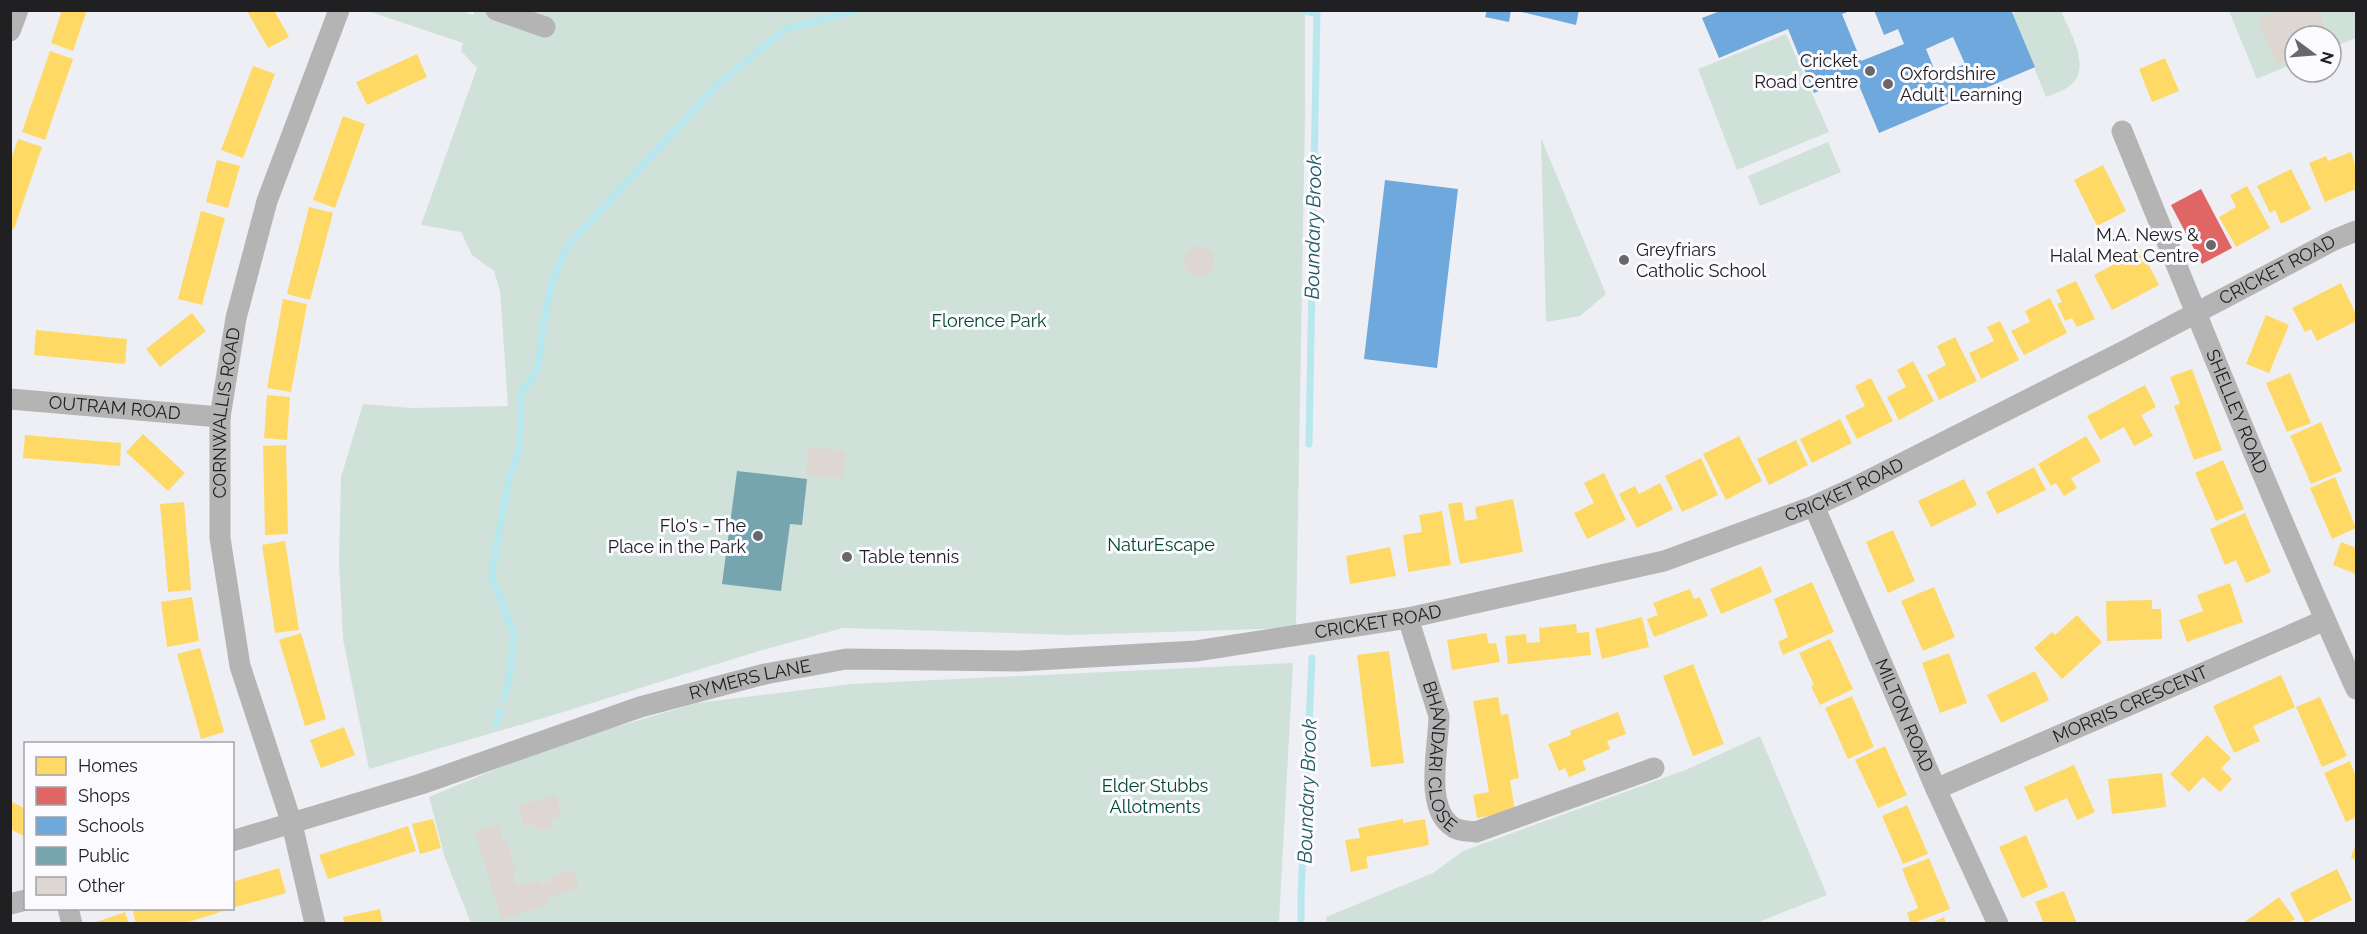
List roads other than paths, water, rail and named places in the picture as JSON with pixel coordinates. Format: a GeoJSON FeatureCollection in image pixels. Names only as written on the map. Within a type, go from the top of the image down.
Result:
{"type":"FeatureCollection","features":[{"type":"Feature","properties":{"kind":"street"},"geometry":{"type":"LineString","coordinates":[[10,32],[18,10]]}},
{"type":"Feature","properties":{"kind":"street","name":"CORNWALLIS ROAD"},"geometry":{"type":"LineString","coordinates":[[315,924],[292,824],[240,666],[220,537],[220,417],[236,318],[267,201],[339,10]]}},
{"type":"Feature","properties":{"kind":"street"},"geometry":{"type":"LineString","coordinates":[[496,10],[545,27]]}},
{"type":"Feature","properties":{"kind":"street","name":"SHELLEY ROAD"},"geometry":{"type":"LineString","coordinates":[[2122,131],[2196,313],[2356,689]]}},
{"type":"Feature","properties":{"kind":"street","name":"CRICKET ROAD"},"geometry":{"type":"LineString","coordinates":[[1290,638],[1408,618],[1664,561],[1814,506],[1916,457],[2334,240],[2356,231]]}},
{"type":"Feature","properties":{"kind":"street","name":"OUTRAM ROAD"},"geometry":{"type":"LineString","coordinates":[[10,399],[220,417]]}},
{"type":"Feature","properties":{"kind":"street","name":"MILTON ROAD"},"geometry":{"type":"LineString","coordinates":[[1814,506],[1936,789],[1998,924]]}},
{"type":"Feature","properties":{"kind":"street","name":"BHANDARI CLOSE"},"geometry":{"type":"LineString","coordinates":[[1408,618],[1438,716],[1439,733],[1433,775],[1440,811],[1453,827],[1476,832],[1654,768]]}},
{"type":"Feature","properties":{"kind":"street","name":"MORRIS CRESCENT"},"geometry":{"type":"LineString","coordinates":[[1936,789],[2325,620]]}},
{"type":"Feature","properties":{"kind":"street","name":"RYMERS LANE"},"geometry":{"type":"LineString","coordinates":[[234,840],[421,784],[640,707],[765,674],[846,659],[1041,661],[1196,651],[1290,638]]}},
{"type":"Feature","properties":{"kind":"waterway"},"geometry":{"type":"LineString","coordinates":[[504,699],[510,673],[514,633],[491,576],[509,479],[520,446],[521,394],[538,368],[551,286],[566,248],[717,85],[786,29],[858,10]]}},
{"type":"Feature","properties":{"kind":"waterway"},"geometry":{"type":"LineString","coordinates":[[1302,10],[1317,14]]}},
{"type":"Feature","properties":{"kind":"waterway","name":"Boundary Brook"},"geometry":{"type":"LineString","coordinates":[[1309,444],[1317,10]]}},
{"type":"Feature","properties":{"kind":"waterway","name":"Boundary Brook"},"geometry":{"type":"LineString","coordinates":[[1301,924],[1312,658]]}},
{"type":"Feature","properties":{"kind":"waterway"},"geometry":{"type":"LineString","coordinates":[[496,724],[500,711]]}},
{"type":"Feature","properties":{"kind":"place","name":"Cricket Road Centre"},"geometry":{"type":"Point","coordinates":[1870,71]}},
{"type":"Feature","properties":{"kind":"place","name":"Oxfordshire Adult Learning"},"geometry":{"type":"Point","coordinates":[1888,84]}},
{"type":"Feature","properties":{"kind":"place","name":"M.A. News & Halal Meat Centre"},"geometry":{"type":"Point","coordinates":[2211,245]}},
{"type":"Feature","properties":{"kind":"place","name":"Greyfriars Catholic School"},"geometry":{"type":"Point","coordinates":[1624,260]}},
{"type":"Feature","properties":{"kind":"place","name":"Flo's - The Place in the Park"},"geometry":{"type":"Point","coordinates":[758,536]}},
{"type":"Feature","properties":{"kind":"place","name":"Table tennis"},"geometry":{"type":"Point","coordinates":[847,557]}},
{"type":"Feature","properties":{"kind":"park label","name":"Florence Park"},"geometry":{"type":"Point","coordinates":[989,321]}},
{"type":"Feature","properties":{"kind":"park label","name":"NaturEscape"},"geometry":{"type":"Point","coordinates":[1161,545]}},
{"type":"Feature","properties":{"kind":"park label","name":"Elder Stubbs Allotments"},"geometry":{"type":"Point","coordinates":[1155,796]}}]}
